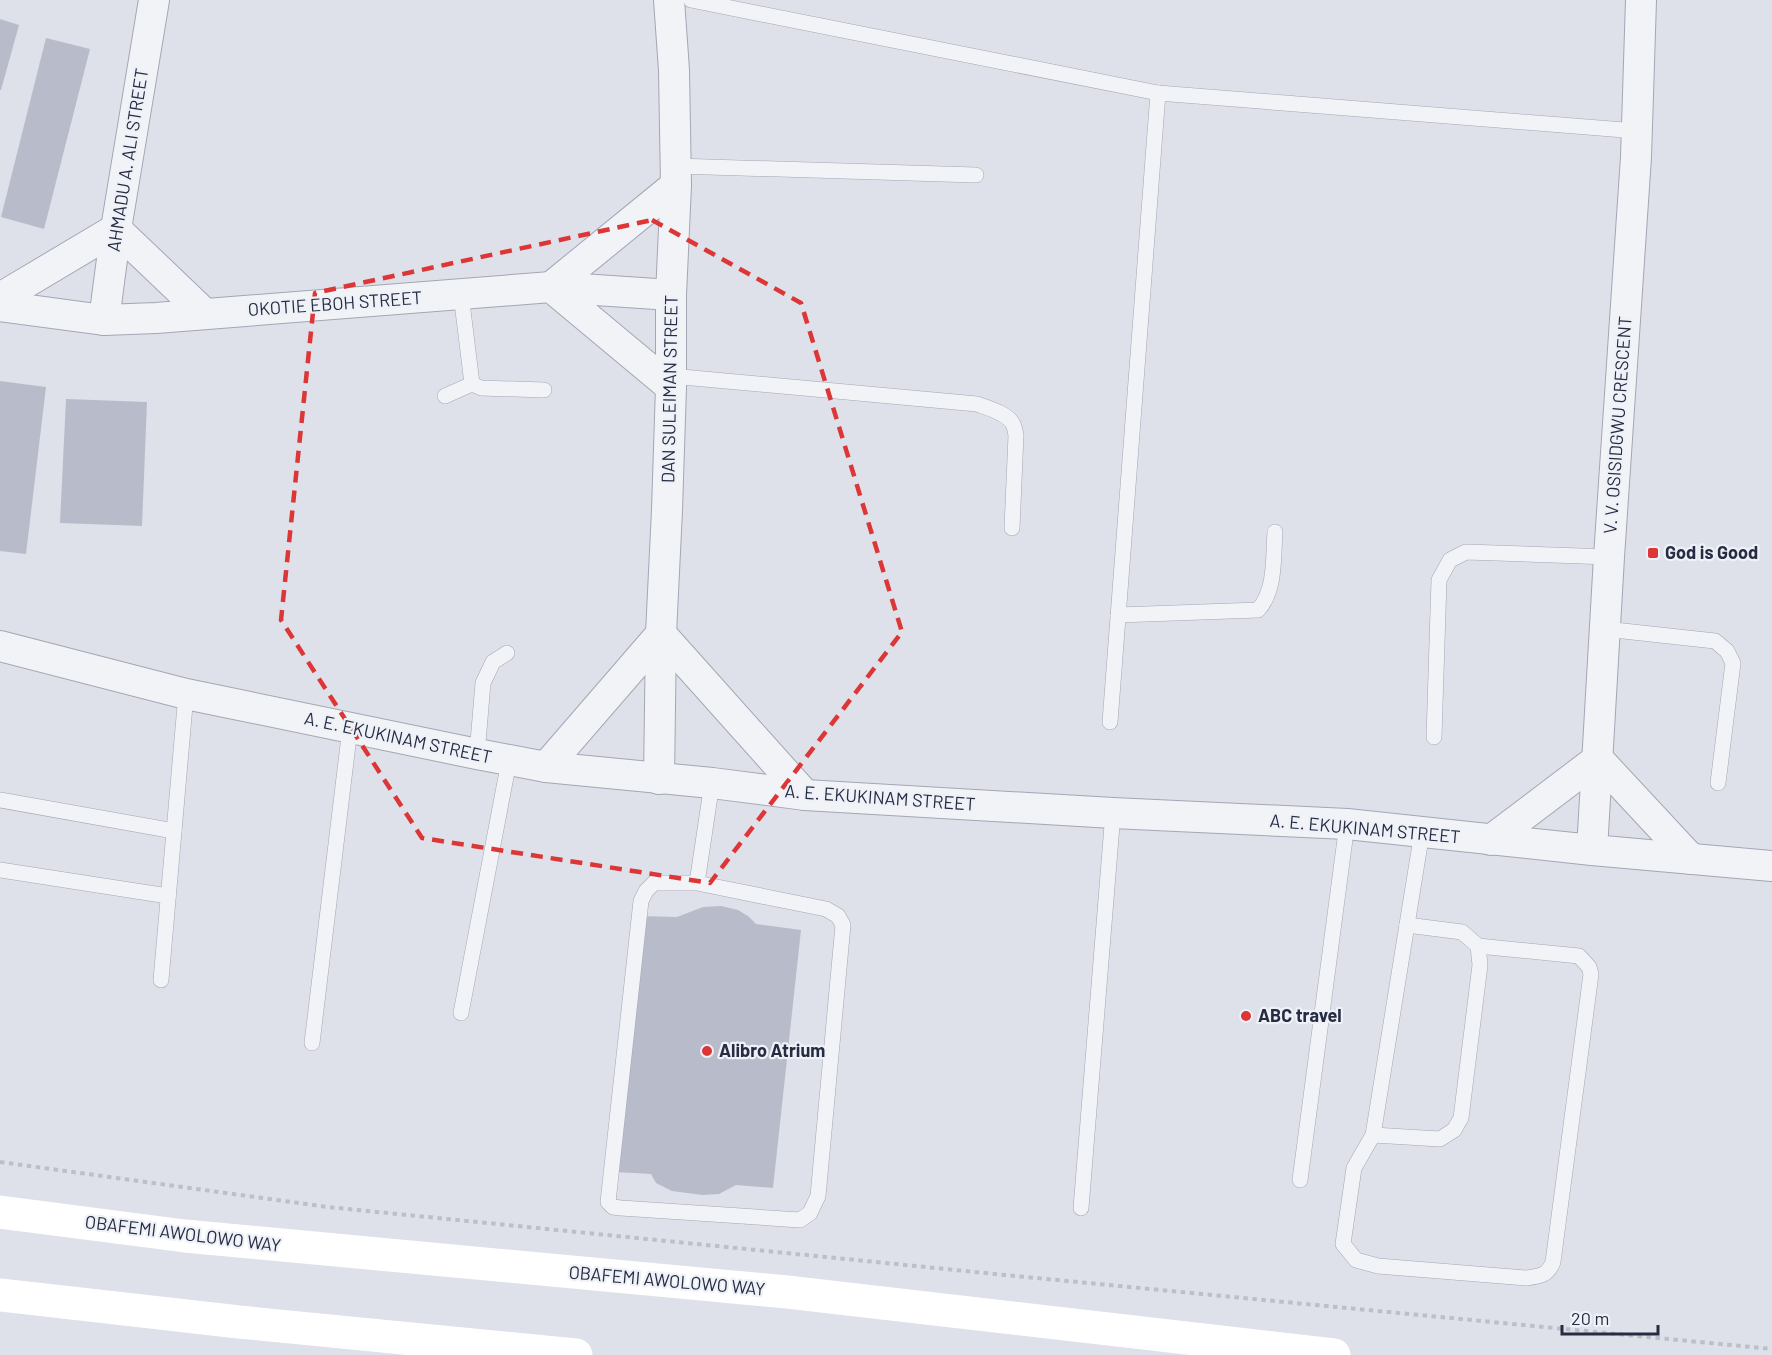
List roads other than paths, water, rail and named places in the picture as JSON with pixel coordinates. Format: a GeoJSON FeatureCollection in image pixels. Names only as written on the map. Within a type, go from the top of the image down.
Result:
{"type":"FeatureCollection","features":[{"type":"Feature","properties":{"kind":"main road","name":"OBAFEMI AWOLOWO WAY"},"geometry":{"type":"LineString","coordinates":[[0,1212],[185,1236],[787,1292],[1334,1355]]}},
{"type":"Feature","properties":{"kind":"main road"},"geometry":{"type":"LineString","coordinates":[[0,1295],[238,1322],[576,1355]]}},
{"type":"Feature","properties":{"kind":"street","name":"AHMADU A. ALI STREET"},"geometry":{"type":"LineString","coordinates":[[104,320],[116,228],[154,0]]}},
{"type":"Feature","properties":{"kind":"street","name":"DAN SULEIMAN STREET"},"geometry":{"type":"LineString","coordinates":[[659,779],[661,634],[667,510],[676,175],[674,70],[669,0]]}},
{"type":"Feature","properties":{"kind":"street","name":"V. V. OSISIDGWU CRESCENT"},"geometry":{"type":"LineString","coordinates":[[1592,850],[1637,131],[1641,0]]}},
{"type":"Feature","properties":{"kind":"street"},"geometry":{"type":"LineString","coordinates":[[671,382],[551,287],[676,175]]}},
{"type":"Feature","properties":{"kind":"street"},"geometry":{"type":"LineString","coordinates":[[0,298],[116,228],[205,314]]}},
{"type":"Feature","properties":{"kind":"street","name":"OKOTIE EBOH STREET"},"geometry":{"type":"LineString","coordinates":[[0,306],[104,320],[551,287],[671,296]]}},
{"type":"Feature","properties":{"kind":"street"},"geometry":{"type":"LineString","coordinates":[[546,767],[661,634],[805,795]]}},
{"type":"Feature","properties":{"kind":"street","name":"A. E. EKUKINAM STREET"},"geometry":{"type":"LineString","coordinates":[[0,646],[186,694],[546,767],[712,783],[805,795],[1347,824],[1772,866]]}},
{"type":"Feature","properties":{"kind":"street"},"geometry":{"type":"LineString","coordinates":[[1491,840],[1598,759],[1691,859]]}},
{"type":"Feature","properties":{"kind":"lane"},"geometry":{"type":"LineString","coordinates":[[691,0],[1158,93],[1637,131]]}},
{"type":"Feature","properties":{"kind":"lane"},"geometry":{"type":"LineString","coordinates":[[1110,722],[1158,93]]}},
{"type":"Feature","properties":{"kind":"lane"},"geometry":{"type":"LineString","coordinates":[[676,175],[976,175]]}},
{"type":"Feature","properties":{"kind":"lane"},"geometry":{"type":"LineString","coordinates":[[461,294],[472,384]]}},
{"type":"Feature","properties":{"kind":"lane"},"geometry":{"type":"LineString","coordinates":[[671,382],[976,404],[994,410],[1013,424],[1016,435],[1012,528]]}},
{"type":"Feature","properties":{"kind":"lane"},"geometry":{"type":"LineString","coordinates":[[445,396],[472,384],[481,388],[544,390]]}},
{"type":"Feature","properties":{"kind":"lane"},"geometry":{"type":"LineString","coordinates":[[1118,615],[1258,610],[1266,601],[1270,590],[1275,532]]}},
{"type":"Feature","properties":{"kind":"lane"},"geometry":{"type":"LineString","coordinates":[[1434,737],[1439,580],[1450,560],[1466,552],[1609,557]]}},
{"type":"Feature","properties":{"kind":"lane"},"geometry":{"type":"LineString","coordinates":[[1605,629],[1714,641],[1727,651],[1733,663],[1718,783]]}},
{"type":"Feature","properties":{"kind":"lane"},"geometry":{"type":"LineString","coordinates":[[477,754],[483,683],[493,662],[507,653]]}},
{"type":"Feature","properties":{"kind":"lane"},"geometry":{"type":"LineString","coordinates":[[161,980],[186,694]]}},
{"type":"Feature","properties":{"kind":"lane"},"geometry":{"type":"LineString","coordinates":[[312,1043],[350,728]]}},
{"type":"Feature","properties":{"kind":"lane"},"geometry":{"type":"LineString","coordinates":[[461,1013],[509,761]]}},
{"type":"Feature","properties":{"kind":"lane"},"geometry":{"type":"LineString","coordinates":[[697,884],[712,783]]}},
{"type":"Feature","properties":{"kind":"lane"},"geometry":{"type":"LineString","coordinates":[[0,800],[174,831]]}},
{"type":"Feature","properties":{"kind":"lane"},"geometry":{"type":"LineString","coordinates":[[1081,1208],[1113,813]]}},
{"type":"Feature","properties":{"kind":"lane"},"geometry":{"type":"LineString","coordinates":[[1300,1180],[1347,824]]}},
{"type":"Feature","properties":{"kind":"lane"},"geometry":{"type":"LineString","coordinates":[[1407,925],[1462,932],[1478,946],[1579,956],[1589,967],[1591,974],[1554,1250],[1550,1270],[1544,1275],[1527,1278],[1378,1266],[1356,1260],[1343,1244],[1354,1167],[1373,1135],[1422,832]]}},
{"type":"Feature","properties":{"kind":"lane"},"geometry":{"type":"LineString","coordinates":[[0,870],[168,896]]}},
{"type":"Feature","properties":{"kind":"lane"},"geometry":{"type":"LineString","coordinates":[[654,883],[697,884],[826,909],[838,916],[843,925],[818,1196],[810,1213],[800,1220],[621,1208],[613,1207],[608,1202],[641,901],[646,891],[654,883]]}},
{"type":"Feature","properties":{"kind":"lane"},"geometry":{"type":"LineString","coordinates":[[1373,1135],[1440,1139],[1454,1130],[1461,1118],[1480,965],[1478,946]]}},
{"type":"Feature","properties":{"kind":"place","name":"God is Good"},"geometry":{"type":"Point","coordinates":[1653,553]}},
{"type":"Feature","properties":{"kind":"place","name":"ABC travel"},"geometry":{"type":"Point","coordinates":[1246,1016]}},
{"type":"Feature","properties":{"kind":"place","name":"Alibro Atrium"},"geometry":{"type":"Point","coordinates":[707,1051]}}]}
